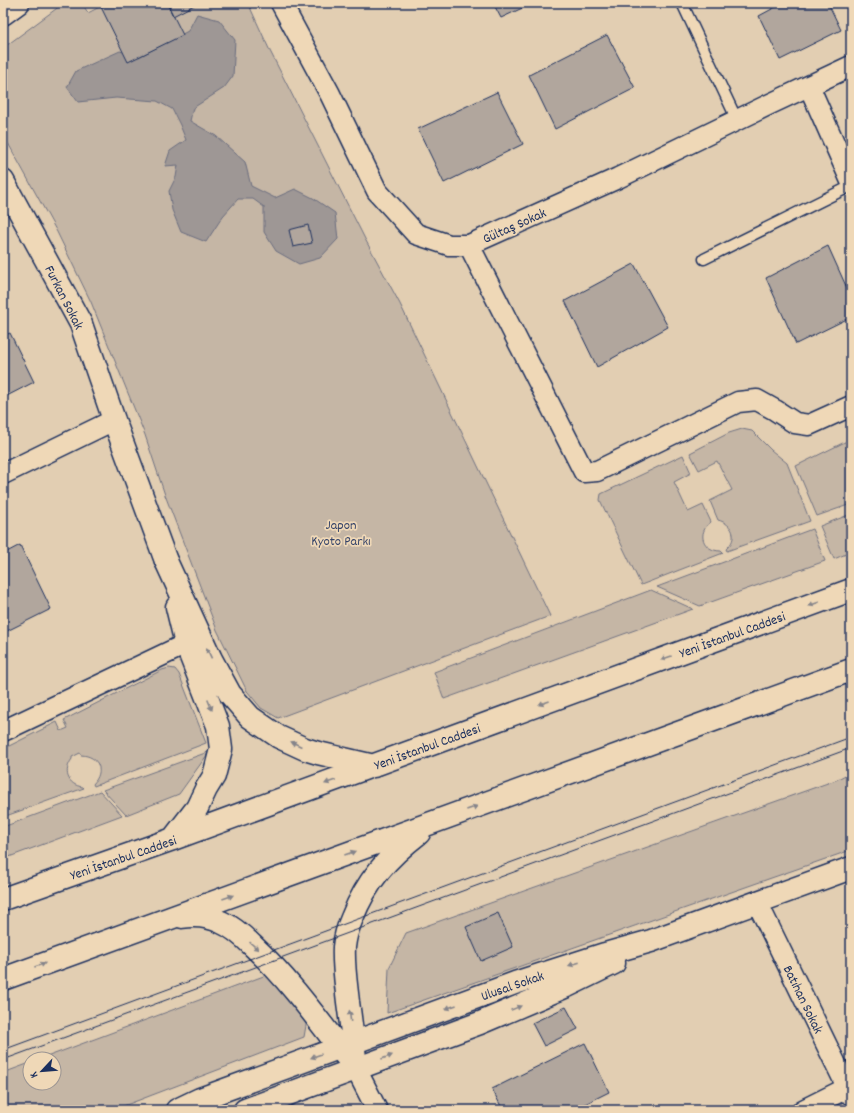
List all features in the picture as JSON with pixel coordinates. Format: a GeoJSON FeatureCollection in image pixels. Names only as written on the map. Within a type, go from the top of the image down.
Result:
{"type":"FeatureCollection","features":[{"type":"Feature","properties":{"kind":"main road"},"geometry":{"type":"LineString","coordinates":[[3,14],[18,3]]}},
{"type":"Feature","properties":{"kind":"main road","name":"Furkan Sokak"},"geometry":{"type":"LineString","coordinates":[[3,181],[81,324],[114,420],[166,561]]}},
{"type":"Feature","properties":{"kind":"main road"},"geometry":{"type":"LineString","coordinates":[[166,561],[186,644],[218,726],[221,749],[214,776],[197,808],[173,839]]}},
{"type":"Feature","properties":{"kind":"main road"},"geometry":{"type":"LineString","coordinates":[[166,561],[211,659],[226,687],[230,694],[250,717],[279,737],[305,749],[374,766]]}},
{"type":"Feature","properties":{"kind":"main road","name":"Yeni İstanbul Caddesi"},"geometry":{"type":"LineString","coordinates":[[3,899],[374,766],[851,590]]}},
{"type":"Feature","properties":{"kind":"main road"},"geometry":{"type":"LineString","coordinates":[[3,979],[851,670]]}},
{"type":"Feature","properties":{"kind":"main road"},"geometry":{"type":"LineString","coordinates":[[346,1045],[344,946],[350,923],[367,886],[379,870],[395,853],[432,823]]}},
{"type":"Feature","properties":{"kind":"main road","name":"Ulusal Sokak"},"geometry":{"type":"LineString","coordinates":[[177,1110],[241,1084],[516,983],[605,954],[651,941],[851,868]]}},
{"type":"Feature","properties":{"kind":"main road"},"geometry":{"type":"LineString","coordinates":[[168,919],[193,915],[207,917],[234,929],[263,955],[346,1045],[356,1069]]}},
{"type":"Feature","properties":{"kind":"main road","name":"Ulusal Sokak"},"geometry":{"type":"LineString","coordinates":[[245,1110],[480,1023],[567,986],[609,965],[651,941]]}},
{"type":"Feature","properties":{"kind":"street","name":"Gültaş Sokak"},"geometry":{"type":"LineString","coordinates":[[281,3],[330,94],[377,191],[416,234],[449,245],[469,245],[618,178],[851,66]]}},
{"type":"Feature","properties":{"kind":"street"},"geometry":{"type":"LineString","coordinates":[[809,86],[851,181]]}},
{"type":"Feature","properties":{"kind":"street"},"geometry":{"type":"LineString","coordinates":[[469,245],[584,472],[597,471],[738,402],[757,400],[795,423],[809,425],[851,406]]}},
{"type":"Feature","properties":{"kind":"street"},"geometry":{"type":"LineString","coordinates":[[3,474],[114,420]]}},
{"type":"Feature","properties":{"kind":"street"},"geometry":{"type":"LineString","coordinates":[[3,731],[186,644]]}},
{"type":"Feature","properties":{"kind":"street","name":"Batıhan Sokak"},"geometry":{"type":"LineString","coordinates":[[757,902],[850,1090]]}},
{"type":"Feature","properties":{"kind":"street"},"geometry":{"type":"LineString","coordinates":[[356,1069],[377,1110]]}},
{"type":"Feature","properties":{"kind":"street"},"geometry":{"type":"LineString","coordinates":[[803,1110],[850,1090]]}},
{"type":"Feature","properties":{"kind":"lane"},"geometry":{"type":"LineString","coordinates":[[682,3],[737,120]]}},
{"type":"Feature","properties":{"kind":"lane"},"geometry":{"type":"LineString","coordinates":[[704,259],[851,186]]}},
{"type":"Feature","properties":{"kind":"green space","name":"Japon Kyoto Parkı"},"geometry":{"type":"Polygon","coordinates":[[[64,3],[82,3],[88,13],[107,3],[248,3],[270,51],[365,239],[400,304],[550,616],[278,718],[261,708],[247,691],[217,630],[165,495],[145,435],[91,302],[57,232],[3,134],[3,48],[64,3]]]}},
{"type":"Feature","properties":{"kind":"green space"},"geometry":{"type":"Polygon","coordinates":[[[742,429],[752,431],[771,450],[787,463],[810,521],[727,551],[726,549],[730,545],[733,536],[731,528],[718,520],[710,501],[732,490],[717,461],[699,470],[690,453],[729,433],[742,429]]]}},
{"type":"Feature","properties":{"kind":"green space"},"geometry":{"type":"Polygon","coordinates":[[[851,439],[851,504],[817,516],[796,466],[851,439]]]}},
{"type":"Feature","properties":{"kind":"green space"},"geometry":{"type":"Polygon","coordinates":[[[683,455],[691,473],[674,482],[688,512],[703,505],[711,522],[706,526],[704,531],[704,541],[710,548],[723,553],[641,585],[600,500],[601,494],[683,455]]]}},
{"type":"Feature","properties":{"kind":"green space"},"geometry":{"type":"Polygon","coordinates":[[[851,514],[851,552],[834,559],[820,526],[851,514]]]}},
{"type":"Feature","properties":{"kind":"green space"},"geometry":{"type":"Polygon","coordinates":[[[812,529],[825,561],[700,606],[657,587],[812,529]]]}},
{"type":"Feature","properties":{"kind":"green space"},"geometry":{"type":"Polygon","coordinates":[[[651,590],[693,609],[444,699],[434,672],[651,590]]]}},
{"type":"Feature","properties":{"kind":"green space"},"geometry":{"type":"Polygon","coordinates":[[[169,668],[175,669],[179,674],[206,743],[94,786],[93,784],[99,774],[98,765],[92,758],[81,755],[80,753],[72,757],[67,773],[68,777],[73,783],[84,788],[3,817],[3,749],[57,722],[61,731],[68,728],[64,720],[162,670],[169,668]]]}},
{"type":"Feature","properties":{"kind":"green space"},"geometry":{"type":"Polygon","coordinates":[[[208,752],[179,794],[126,815],[103,790],[208,752]]]}},
{"type":"Feature","properties":{"kind":"green space"},"geometry":{"type":"Polygon","coordinates":[[[851,772],[851,850],[387,1013],[389,968],[406,933],[836,780],[851,772]]]}},
{"type":"Feature","properties":{"kind":"green space"},"geometry":{"type":"Polygon","coordinates":[[[100,791],[122,815],[9,857],[3,844],[3,827],[100,791]]]}},
{"type":"Feature","properties":{"kind":"green space"},"geometry":{"type":"Polygon","coordinates":[[[269,974],[308,1014],[304,1037],[113,1110],[3,1110],[3,1073],[22,1066],[22,1091],[62,1091],[62,1051],[269,974]]]}},
{"type":"Feature","properties":{"kind":"shaded area"},"geometry":{"type":"Polygon","coordinates":[[[197,14],[219,20],[235,40],[233,76],[224,88],[193,108],[190,121],[216,136],[245,162],[251,186],[275,198],[295,189],[313,198],[335,213],[338,239],[320,258],[299,264],[276,251],[264,232],[264,207],[253,199],[238,199],[223,216],[206,242],[181,232],[172,210],[169,191],[176,177],[178,165],[165,166],[170,151],[186,140],[172,109],[157,101],[116,98],[78,102],[67,87],[76,71],[120,51],[139,57],[188,31],[197,14]]]}},
{"type":"Feature","properties":{"kind":"building"},"geometry":{"type":"Polygon","coordinates":[[[110,3],[167,3],[183,35],[128,62],[101,7],[110,3]]]}},
{"type":"Feature","properties":{"kind":"building"},"geometry":{"type":"Polygon","coordinates":[[[167,3],[198,3],[173,16],[167,3]]]}},
{"type":"Feature","properties":{"kind":"building"},"geometry":{"type":"Polygon","coordinates":[[[493,3],[533,3],[501,18],[493,3]]]}},
{"type":"Feature","properties":{"kind":"building"},"geometry":{"type":"Polygon","coordinates":[[[783,3],[828,3],[841,30],[780,60],[759,16],[783,3]]]}},
{"type":"Feature","properties":{"kind":"building"},"geometry":{"type":"Polygon","coordinates":[[[607,35],[635,88],[555,129],[529,75],[607,35]]]}},
{"type":"Feature","properties":{"kind":"building"},"geometry":{"type":"Polygon","coordinates":[[[497,92],[523,144],[444,183],[418,129],[497,92]]]}},
{"type":"Feature","properties":{"kind":"building"},"geometry":{"type":"Polygon","coordinates":[[[308,225],[312,243],[293,247],[289,230],[308,225]]]}},
{"type":"Feature","properties":{"kind":"building"},"geometry":{"type":"Polygon","coordinates":[[[828,246],[851,297],[851,317],[796,344],[766,278],[828,246]]]}},
{"type":"Feature","properties":{"kind":"building"},"geometry":{"type":"Polygon","coordinates":[[[634,264],[668,327],[597,367],[565,301],[634,264]]]}},
{"type":"Feature","properties":{"kind":"building"},"geometry":{"type":"Polygon","coordinates":[[[10,333],[34,382],[3,398],[3,336],[10,333]]]}},
{"type":"Feature","properties":{"kind":"building"},"geometry":{"type":"Polygon","coordinates":[[[20,545],[51,609],[3,633],[3,554],[20,545]]]}},
{"type":"Feature","properties":{"kind":"building"},"geometry":{"type":"Polygon","coordinates":[[[498,913],[513,947],[481,961],[466,927],[498,913]]]}},
{"type":"Feature","properties":{"kind":"building"},"geometry":{"type":"Polygon","coordinates":[[[566,1007],[578,1029],[544,1046],[532,1023],[566,1007]]]}},
{"type":"Feature","properties":{"kind":"building"},"geometry":{"type":"Polygon","coordinates":[[[585,1043],[609,1092],[573,1110],[503,1110],[492,1089],[585,1043]]]}},
{"type":"Feature","properties":{"kind":"tram line"},"geometry":{"type":"LineString","coordinates":[[3,1050],[851,737]]}},
{"type":"Feature","properties":{"kind":"tram line"},"geometry":{"type":"LineString","coordinates":[[3,1060],[851,748]]}}]}
